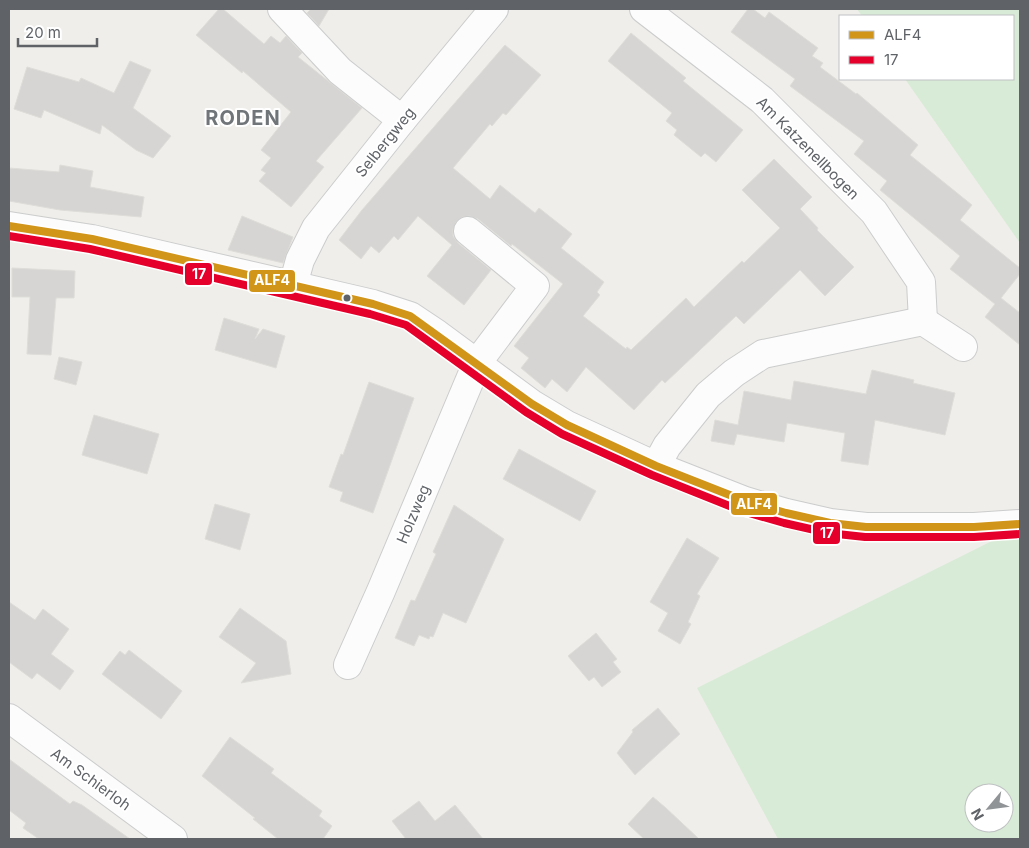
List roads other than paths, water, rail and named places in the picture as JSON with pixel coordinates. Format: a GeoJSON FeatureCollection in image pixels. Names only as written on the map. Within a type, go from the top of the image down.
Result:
{"type":"FeatureCollection","features":[{"type":"Feature","properties":{"kind":"street"},"geometry":{"type":"LineString","coordinates":[[282,9],[340,71],[402,120]]}},
{"type":"Feature","properties":{"kind":"street","name":"Selbergweg"},"geometry":{"type":"LineString","coordinates":[[293,285],[300,260],[316,228],[494,9]]}},
{"type":"Feature","properties":{"kind":"street","name":"Am Katzenellbogen"},"geometry":{"type":"LineString","coordinates":[[644,9],[762,100],[874,212],[921,282],[923,321]]}},
{"type":"Feature","properties":{"kind":"street"},"geometry":{"type":"LineString","coordinates":[[9,226],[92,239],[373,304],[410,316],[477,362],[532,404],[567,425],[656,466],[745,501],[786,514],[830,524],[898,528],[1020,524]]}},
{"type":"Feature","properties":{"kind":"street","name":"Holzweg"},"geometry":{"type":"LineString","coordinates":[[348,665],[477,362],[534,286],[468,231]]}},
{"type":"Feature","properties":{"kind":"street"},"geometry":{"type":"LineString","coordinates":[[656,466],[667,446],[708,395],[734,373],[763,354],[923,321],[964,347]]}},
{"type":"Feature","properties":{"kind":"street","name":"Am Schierloh"},"geometry":{"type":"LineString","coordinates":[[9,718],[173,839]]}},
{"type":"Feature","properties":{"kind":"district","name":"RODEN"},"geometry":{"type":"Point","coordinates":[243,118]}}]}
